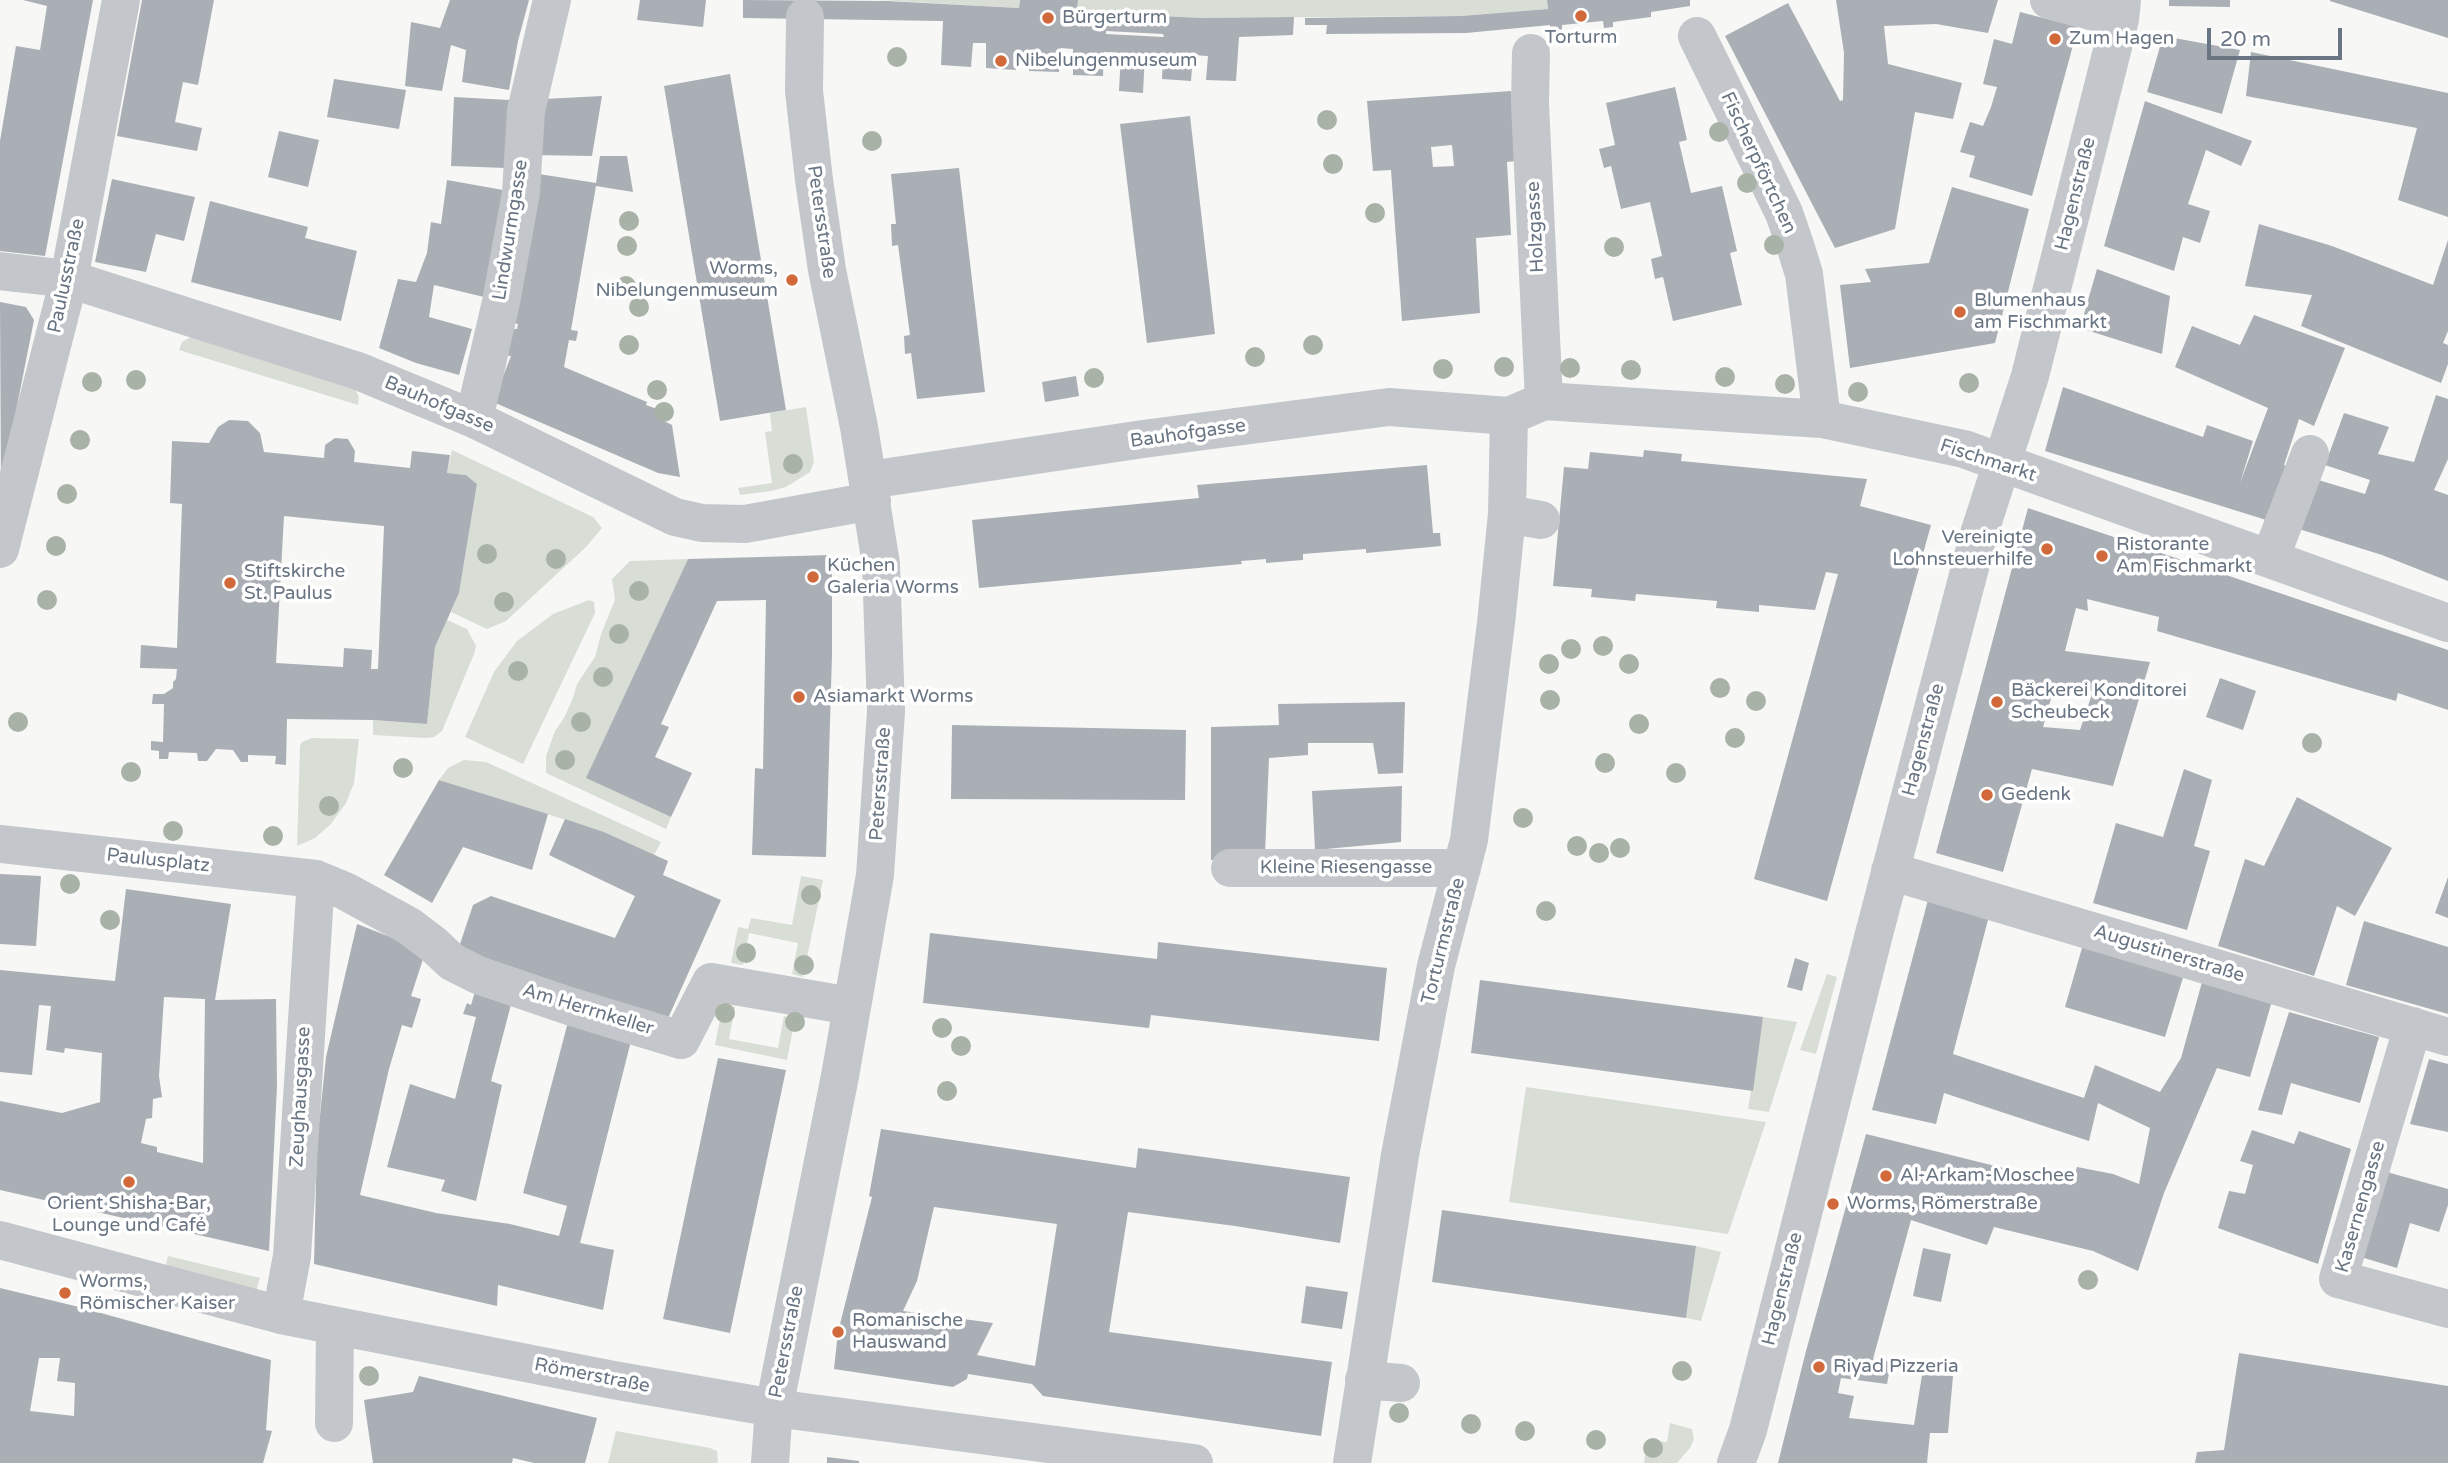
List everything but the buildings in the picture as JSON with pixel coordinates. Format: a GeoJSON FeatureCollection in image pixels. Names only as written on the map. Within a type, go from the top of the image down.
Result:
{"type":"FeatureCollection","features":[{"type":"Feature","properties":{"kind":"street","name":"Paulusstraße"},"geometry":{"type":"LineString","coordinates":[[0,549],[69,279],[121,0]]}},
{"type":"Feature","properties":{"kind":"street","name":"Lindwurmgasse"},"geometry":{"type":"LineString","coordinates":[[474,419],[501,302],[521,193],[526,110],[552,0]]}},
{"type":"Feature","properties":{"kind":"street","name":"Hagenstraße"},"geometry":{"type":"LineString","coordinates":[[1736,1463],[1748,1430],[1978,537],[2030,376],[2121,10],[2049,0]]}},
{"type":"Feature","properties":{"kind":"street","name":"Petersstraße"},"geometry":{"type":"LineString","coordinates":[[770,1463],[774,1408],[840,1076],[874,875],[886,711],[881,564],[870,491],[827,270],[814,180],[804,91],[805,17]]}},
{"type":"Feature","properties":{"kind":"street","name":"Fischerpförtchen"},"geometry":{"type":"LineString","coordinates":[[1696,36],[1784,213],[1796,245],[1806,286],[1822,419]]}},
{"type":"Feature","properties":{"kind":"street","name":"Holzgasse"},"geometry":{"type":"LineString","coordinates":[[1531,53],[1530,104],[1544,401]]}},
{"type":"Feature","properties":{"kind":"street","name":"Bauhofgasse"},"geometry":{"type":"LineString","coordinates":[[0,271],[69,279],[358,371],[474,419],[675,517],[702,523],[745,524],[870,491],[1143,439],[1388,407],[1509,415]]}},
{"type":"Feature","properties":{"kind":"street","name":"Fischmarkt"},"geometry":{"type":"LineString","coordinates":[[1509,415],[1544,401],[1822,419],[1964,449],[2448,623]]}},
{"type":"Feature","properties":{"kind":"street","name":"Torturmstraße"},"geometry":{"type":"LineString","coordinates":[[1352,1463],[1382,1382],[1400,1155],[1436,966],[1469,840],[1496,623],[1524,517],[1509,415]]}},
{"type":"Feature","properties":{"kind":"street"},"geometry":{"type":"LineString","coordinates":[[2270,559],[2310,454]]}},
{"type":"Feature","properties":{"kind":"street","name":"Paulusplatz"},"geometry":{"type":"LineString","coordinates":[[0,844],[316,879]]}},
{"type":"Feature","properties":{"kind":"street","name":"Kleine Riesengasse"},"geometry":{"type":"LineString","coordinates":[[1230,868],[1462,868]]}},
{"type":"Feature","properties":{"kind":"street","name":"Augustinerstraße"},"geometry":{"type":"LineString","coordinates":[[1890,871],[2431,1032]]}},
{"type":"Feature","properties":{"kind":"street","name":"Am Herrnkeller"},"geometry":{"type":"LineString","coordinates":[[316,879],[345,891],[409,926],[434,944],[452,962],[478,975],[681,1040],[711,982],[851,1006]]}},
{"type":"Feature","properties":{"kind":"street","name":"Zeughausgasse"},"geometry":{"type":"LineString","coordinates":[[281,1315],[292,1256],[316,879]]}},
{"type":"Feature","properties":{"kind":"street","name":"Kasernengasse"},"geometry":{"type":"LineString","coordinates":[[2431,1032],[2338,1279],[2448,1309]]}},
{"type":"Feature","properties":{"kind":"street","name":"Römerstraße"},"geometry":{"type":"LineString","coordinates":[[0,1240],[281,1315],[774,1408],[1112,1457],[1194,1463]]}},
{"type":"Feature","properties":{"kind":"street"},"geometry":{"type":"LineString","coordinates":[[334,1423],[335,1326]]}},
{"type":"Feature","properties":{"kind":"shaded area"},"geometry":{"type":"Polygon","coordinates":[[[879,0],[1020,0],[1019,8],[879,0]]]}},
{"type":"Feature","properties":{"kind":"shaded area"},"geometry":{"type":"Polygon","coordinates":[[[1078,0],[1547,0],[1548,9],[1461,16],[1202,18],[1077,12],[1078,0]]]}},
{"type":"Feature","properties":{"kind":"shaded area"},"geometry":{"type":"Polygon","coordinates":[[[198,333],[350,380],[359,397],[358,405],[179,350],[182,342],[198,333]]]}},
{"type":"Feature","properties":{"kind":"shaded area"},"geometry":{"type":"Polygon","coordinates":[[[806,407],[814,462],[810,472],[786,487],[740,495],[738,488],[772,483],[765,432],[772,431],[770,413],[806,407]]]}},
{"type":"Feature","properties":{"kind":"shaded area"},"geometry":{"type":"Polygon","coordinates":[[[452,450],[593,517],[602,528],[586,547],[506,621],[487,629],[451,612],[459,593],[477,484],[466,475],[447,473],[452,450]]]}},
{"type":"Feature","properties":{"kind":"shaded area"},"geometry":{"type":"Polygon","coordinates":[[[688,559],[587,778],[671,817],[666,829],[546,773],[546,756],[577,684],[595,657],[615,600],[612,579],[630,561],[688,559]]]}},
{"type":"Feature","properties":{"kind":"shaded area"},"geometry":{"type":"Polygon","coordinates":[[[589,600],[594,602],[595,613],[523,764],[465,737],[494,672],[517,641],[553,614],[589,600]]]}},
{"type":"Feature","properties":{"kind":"shaded area"},"geometry":{"type":"Polygon","coordinates":[[[447,620],[467,629],[476,646],[442,731],[434,737],[426,738],[373,735],[373,720],[427,724],[435,647],[447,620]]]}},
{"type":"Feature","properties":{"kind":"shaded area"},"geometry":{"type":"Polygon","coordinates":[[[312,738],[359,739],[354,783],[346,803],[331,824],[315,838],[297,846],[300,746],[302,742],[312,738]]]}},
{"type":"Feature","properties":{"kind":"shaded area"},"geometry":{"type":"Polygon","coordinates":[[[464,760],[486,762],[661,842],[654,855],[604,832],[439,780],[448,768],[464,760]]]}},
{"type":"Feature","properties":{"kind":"shaded area"},"geometry":{"type":"Polygon","coordinates":[[[801,876],[823,880],[803,977],[792,974],[798,943],[749,933],[743,965],[731,963],[738,927],[748,929],[751,918],[792,925],[801,876]]]}},
{"type":"Feature","properties":{"kind":"shaded area"},"geometry":{"type":"Polygon","coordinates":[[[1827,974],[1837,977],[1816,1054],[1800,1050],[1827,974]]]}},
{"type":"Feature","properties":{"kind":"shaded area"},"geometry":{"type":"Polygon","coordinates":[[[723,1004],[735,1007],[729,1039],[778,1048],[784,1016],[795,1019],[787,1060],[715,1045],[723,1004]]]}},
{"type":"Feature","properties":{"kind":"shaded area"},"geometry":{"type":"Polygon","coordinates":[[[1763,1017],[1797,1022],[1769,1112],[1748,1109],[1763,1017]]]}},
{"type":"Feature","properties":{"kind":"shaded area"},"geometry":{"type":"Polygon","coordinates":[[[1526,1087],[1766,1122],[1728,1234],[1509,1202],[1526,1087]]]}},
{"type":"Feature","properties":{"kind":"shaded area"},"geometry":{"type":"Polygon","coordinates":[[[1696,1246],[1721,1252],[1701,1321],[1686,1318],[1696,1246]]]}},
{"type":"Feature","properties":{"kind":"shaded area"},"geometry":{"type":"Polygon","coordinates":[[[168,1256],[260,1278],[256,1292],[166,1265],[168,1256]]]}},
{"type":"Feature","properties":{"kind":"shaded area"},"geometry":{"type":"Polygon","coordinates":[[[1670,1423],[1692,1429],[1694,1439],[1690,1448],[1677,1463],[1644,1463],[1647,1440],[1667,1442],[1670,1423]]]}},
{"type":"Feature","properties":{"kind":"shaded area"},"geometry":{"type":"Polygon","coordinates":[[[616,1431],[710,1448],[717,1451],[718,1463],[608,1463],[616,1431]]]}},
{"type":"Feature","properties":{"kind":"place","name":"Torturm"},"geometry":{"type":"Point","coordinates":[1581,16]}},
{"type":"Feature","properties":{"kind":"place","name":"Bürgerturm"},"geometry":{"type":"Point","coordinates":[1048,18]}},
{"type":"Feature","properties":{"kind":"place","name":"Zum Hagen"},"geometry":{"type":"Point","coordinates":[2055,39]}},
{"type":"Feature","properties":{"kind":"place","name":"Nibelungenmuseum"},"geometry":{"type":"Point","coordinates":[1001,61]}},
{"type":"Feature","properties":{"kind":"place","name":"Worms, Nibelungenmuseum"},"geometry":{"type":"Point","coordinates":[792,280]}},
{"type":"Feature","properties":{"kind":"place","name":"Blumenhaus am Fischmarkt"},"geometry":{"type":"Point","coordinates":[1960,312]}},
{"type":"Feature","properties":{"kind":"place","name":"Vereinigte Lohnsteuerhilfe"},"geometry":{"type":"Point","coordinates":[2047,549]}},
{"type":"Feature","properties":{"kind":"place","name":"Ristorante Am Fischmarkt"},"geometry":{"type":"Point","coordinates":[2102,556]}},
{"type":"Feature","properties":{"kind":"place","name":"Küchen Galeria Worms"},"geometry":{"type":"Point","coordinates":[813,577]}},
{"type":"Feature","properties":{"kind":"place","name":"Stiftskirche St. Paulus"},"geometry":{"type":"Point","coordinates":[230,583]}},
{"type":"Feature","properties":{"kind":"place","name":"Asiamarkt Worms"},"geometry":{"type":"Point","coordinates":[799,697]}},
{"type":"Feature","properties":{"kind":"place","name":"Bäckerei Konditorei Scheubeck"},"geometry":{"type":"Point","coordinates":[1997,702]}},
{"type":"Feature","properties":{"kind":"place","name":"Gedenk"},"geometry":{"type":"Point","coordinates":[1987,795]}},
{"type":"Feature","properties":{"kind":"place","name":"Al-Arkam-Moschee"},"geometry":{"type":"Point","coordinates":[1886,1176]}},
{"type":"Feature","properties":{"kind":"place","name":"Orient Shisha-Bar, Lounge und Café"},"geometry":{"type":"Point","coordinates":[129,1182]}},
{"type":"Feature","properties":{"kind":"place","name":"Worms, Römerstraße"},"geometry":{"type":"Point","coordinates":[1833,1204]}},
{"type":"Feature","properties":{"kind":"place","name":"Worms, Römischer Kaiser"},"geometry":{"type":"Point","coordinates":[65,1293]}},
{"type":"Feature","properties":{"kind":"place","name":"Romanische Hauswand"},"geometry":{"type":"Point","coordinates":[838,1332]}},
{"type":"Feature","properties":{"kind":"place","name":"Riyad Pizzeria"},"geometry":{"type":"Point","coordinates":[1819,1367]}}]}
